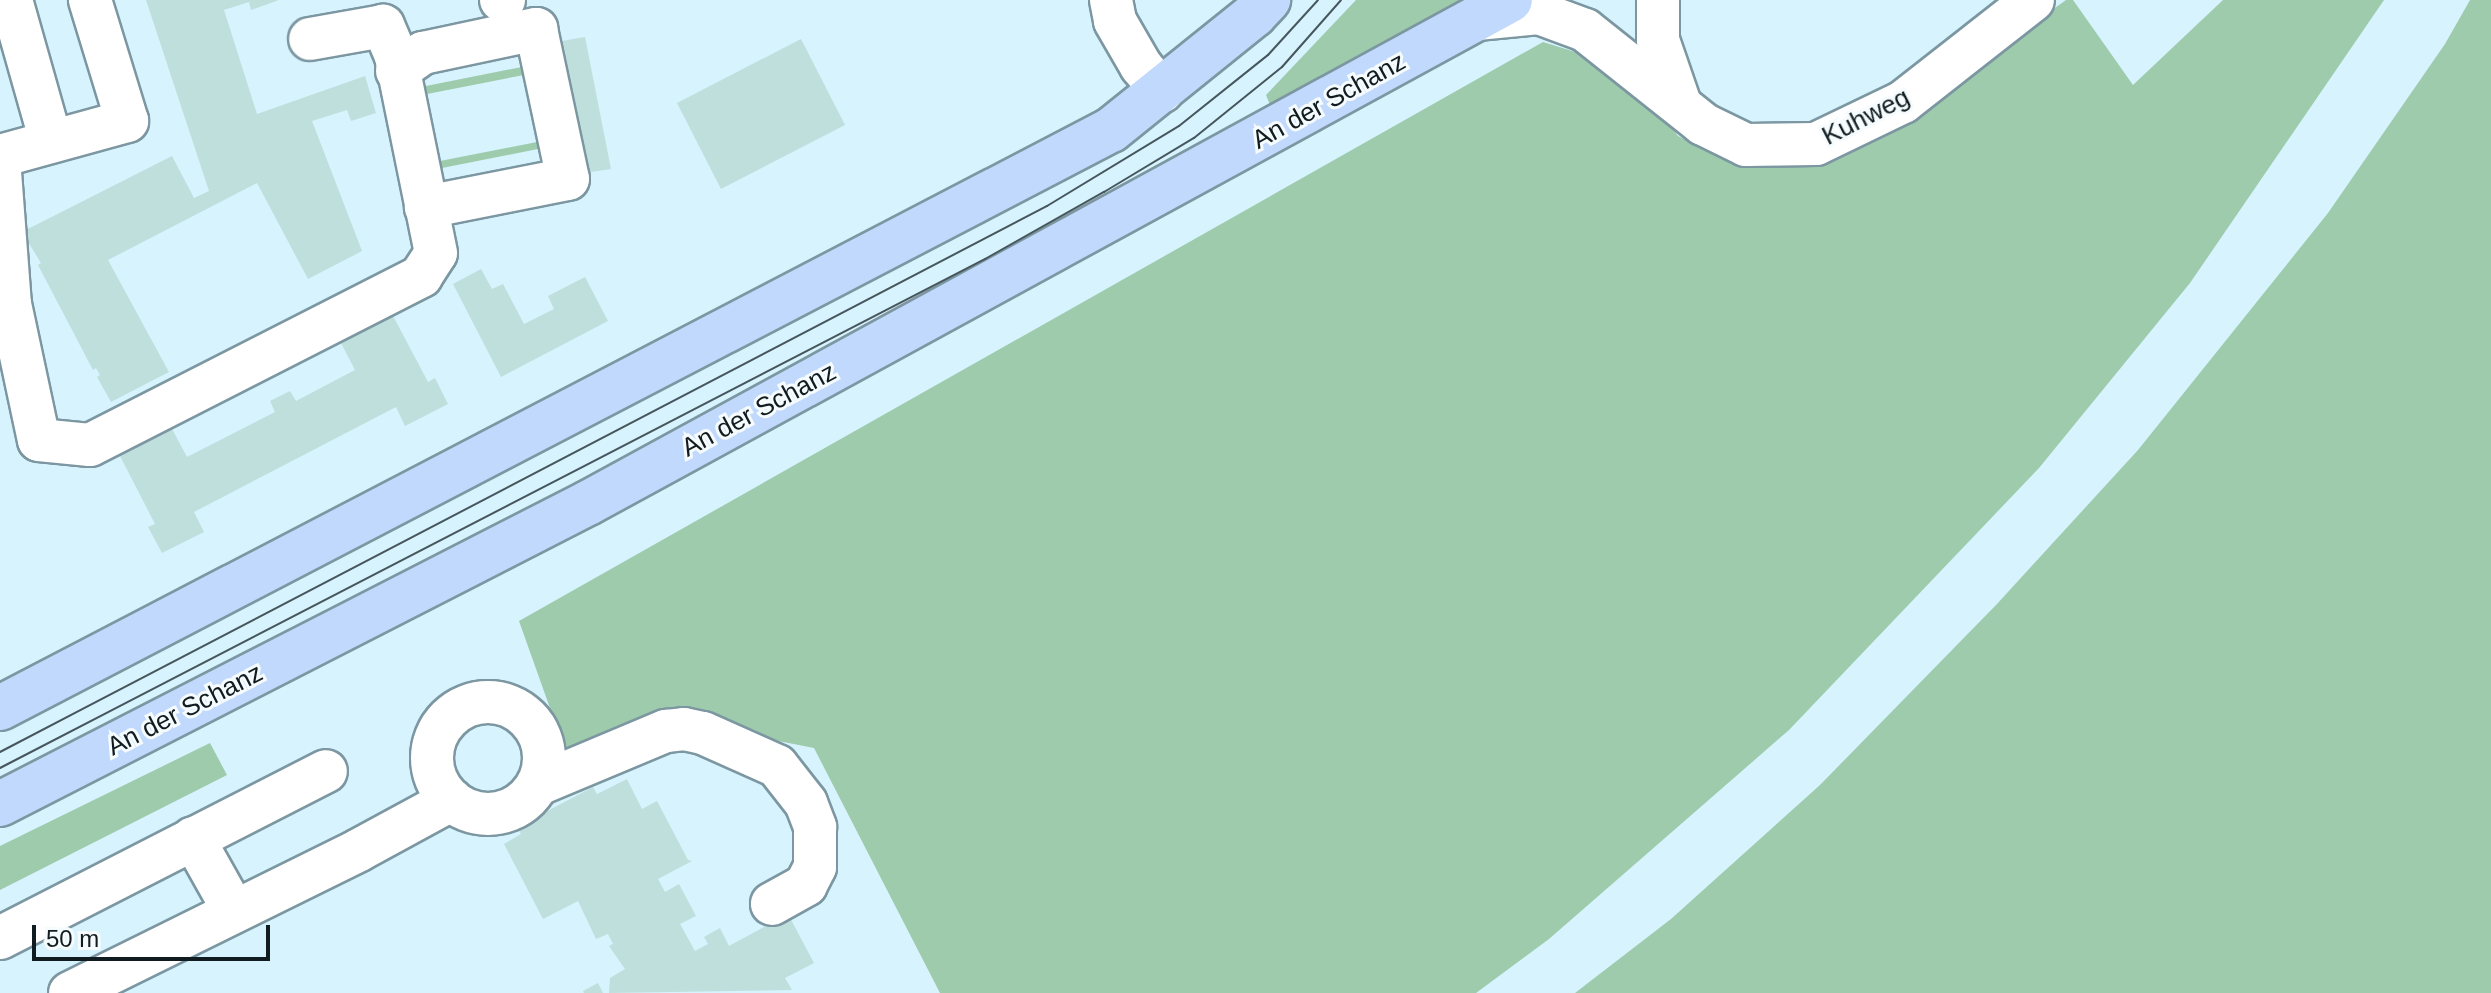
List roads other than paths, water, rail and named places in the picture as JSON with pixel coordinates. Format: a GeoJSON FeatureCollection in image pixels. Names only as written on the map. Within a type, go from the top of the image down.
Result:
{"type":"FeatureCollection","features":[{"type":"Feature","properties":{"kind":"main road"},"geometry":{"type":"LineString","coordinates":[[0,708],[1111,130],[1162,91],[1268,0]]}},
{"type":"Feature","properties":{"kind":"main road","name":"An der Schanz"},"geometry":{"type":"LineString","coordinates":[[0,804],[588,503],[1493,10]]}},
{"type":"Feature","properties":{"kind":"street"},"geometry":{"type":"LineString","coordinates":[[11,0],[51,141]]}},
{"type":"Feature","properties":{"kind":"street"},"geometry":{"type":"LineString","coordinates":[[0,156],[127,121],[90,0]]}},
{"type":"Feature","properties":{"kind":"street"},"geometry":{"type":"LineString","coordinates":[[1111,0],[1115,21],[1141,66],[1162,91]]}},
{"type":"Feature","properties":{"kind":"street"},"geometry":{"type":"LineString","coordinates":[[1658,0],[1658,40],[1680,104]]}},
{"type":"Feature","properties":{"kind":"street","name":"Kuhweg"},"geometry":{"type":"LineString","coordinates":[[1493,10],[1539,13],[1585,30],[1703,124],[1746,145],[1816,144],[1903,102],[2033,0]]}},
{"type":"Feature","properties":{"kind":"street"},"geometry":{"type":"LineString","coordinates":[[0,172],[10,304],[39,440],[90,445],[421,276],[436,253],[396,56],[383,26],[310,39]]}},
{"type":"Feature","properties":{"kind":"street"},"geometry":{"type":"LineString","coordinates":[[397,71],[423,53],[536,29],[568,179],[426,207]]}},
{"type":"Feature","properties":{"kind":"street"},"geometry":{"type":"LineString","coordinates":[[497,703],[524,714],[536,729],[544,747],[545,766],[539,784],[527,800],[511,810],[493,815],[473,813],[451,800],[435,778],[432,747],[446,722],[469,705],[497,703]]}},
{"type":"Feature","properties":{"kind":"street"},"geometry":{"type":"LineString","coordinates":[[539,784],[666,731],[684,729],[703,733],[777,766],[806,803],[815,827],[815,867],[806,885],[772,904]]}},
{"type":"Feature","properties":{"kind":"street"},"geometry":{"type":"LineString","coordinates":[[0,938],[326,771]]}},
{"type":"Feature","properties":{"kind":"street"},"geometry":{"type":"LineString","coordinates":[[70,993],[451,800]]}},
{"type":"Feature","properties":{"kind":"street"},"geometry":{"type":"LineString","coordinates":[[193,838],[234,911]]}},
{"type":"Feature","properties":{"kind":"tram line"},"geometry":{"type":"LineString","coordinates":[[0,752],[1047,206],[1179,126],[1268,55],[1318,0]]}},
{"type":"Feature","properties":{"kind":"tram line"},"geometry":{"type":"LineString","coordinates":[[0,768],[985,259],[1104,192],[1194,138],[1282,67],[1341,0]]}}]}
